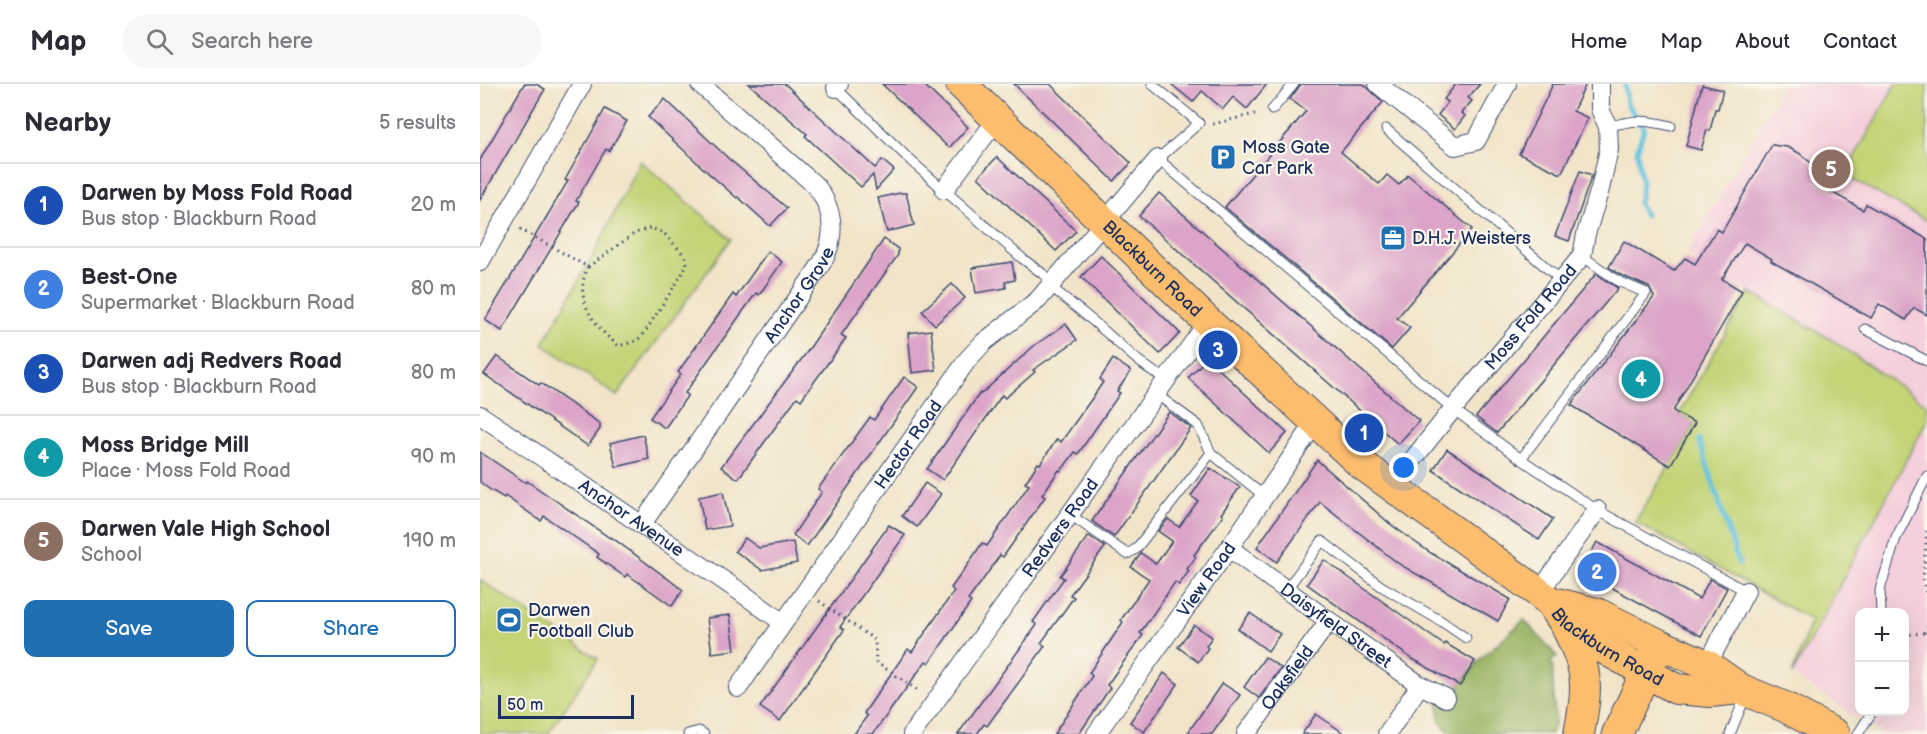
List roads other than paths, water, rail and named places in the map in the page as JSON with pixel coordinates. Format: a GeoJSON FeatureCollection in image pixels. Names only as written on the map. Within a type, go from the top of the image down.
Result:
{"type":"FeatureCollection","features":[{"type":"Feature","properties":{"kind":"highway","name":"Blackburn Road"},"geometry":{"type":"LineString","coordinates":[[962,84],[1208,322],[1360,463],[1391,487],[1634,666],[1676,689],[1710,692],[1745,690]]}},
{"type":"Feature","properties":{"kind":"highway","name":"Blackburn Road"},"geometry":{"type":"LineString","coordinates":[[1550,605],[1597,613],[1707,665],[1745,690],[1785,707],[1834,734]]}},
{"type":"Feature","properties":{"kind":"highway"},"geometry":{"type":"LineString","coordinates":[[1550,605],[1580,656],[1585,672],[1586,698],[1580,734]]}},
{"type":"Feature","properties":{"kind":"highway"},"geometry":{"type":"LineString","coordinates":[[1580,734],[1634,666],[1648,638]]}},
{"type":"Feature","properties":{"kind":"highway"},"geometry":{"type":"LineString","coordinates":[[1621,723],[1634,666]]}},
{"type":"Feature","properties":{"kind":"highway"},"geometry":{"type":"LineString","coordinates":[[1621,723],[1655,695],[1676,689]]}},
{"type":"Feature","properties":{"kind":"street"},"geometry":{"type":"LineString","coordinates":[[480,262],[582,84]]}},
{"type":"Feature","properties":{"kind":"street","name":"Anchor Grove"},"geometry":{"type":"LineString","coordinates":[[642,524],[826,257],[832,237],[833,227],[828,205],[816,186],[700,84]]}},
{"type":"Feature","properties":{"kind":"street"},"geometry":{"type":"LineString","coordinates":[[1378,84],[1455,146],[1476,141],[1507,84]]}},
{"type":"Feature","properties":{"kind":"street","name":"Moss Fold Road"},"geometry":{"type":"LineString","coordinates":[[1391,487],[1453,409],[1582,256],[1609,149],[1608,127],[1600,110],[1600,84]]}},
{"type":"Feature","properties":{"kind":"street"},"geometry":{"type":"LineString","coordinates":[[944,190],[998,118]]}},
{"type":"Feature","properties":{"kind":"street","name":"Hector Road"},"geometry":{"type":"LineString","coordinates":[[738,688],[968,359],[984,342],[1038,300],[1158,159]]}},
{"type":"Feature","properties":{"kind":"street","name":"Redvers Road"},"geometry":{"type":"LineString","coordinates":[[912,734],[1208,322]]}},
{"type":"Feature","properties":{"kind":"street","name":"Anchor Avenue"},"geometry":{"type":"LineString","coordinates":[[480,415],[782,622]]}},
{"type":"Feature","properties":{"kind":"street","name":"View Road"},"geometry":{"type":"LineString","coordinates":[[1096,734],[1316,423]]}},
{"type":"Feature","properties":{"kind":"street"},"geometry":{"type":"LineString","coordinates":[[1550,605],[1597,510]]}},
{"type":"Feature","properties":{"kind":"street","name":"Daisyfield Street"},"geometry":{"type":"LineString","coordinates":[[1229,548],[1420,685],[1446,698]]}},
{"type":"Feature","properties":{"kind":"street"},"geometry":{"type":"LineString","coordinates":[[1707,665],[1746,591]]}},
{"type":"Feature","properties":{"kind":"street","name":"Oaksfield"},"geometry":{"type":"LineString","coordinates":[[1246,734],[1329,621]]}},
{"type":"Feature","properties":{"kind":"street"},"geometry":{"type":"LineString","coordinates":[[1387,734],[1420,685]]}},
{"type":"Feature","properties":{"kind":"lane"},"geometry":{"type":"LineString","coordinates":[[1152,84],[1199,123],[1158,159],[1453,409],[1521,459],[1597,510],[1746,591]]}},
{"type":"Feature","properties":{"kind":"lane"},"geometry":{"type":"LineString","coordinates":[[1272,110],[1294,84]]}},
{"type":"Feature","properties":{"kind":"lane"},"geometry":{"type":"LineString","coordinates":[[836,85],[911,161],[1127,353],[1148,369],[1161,387],[1198,425],[1211,453],[1264,496]]}},
{"type":"Feature","properties":{"kind":"lane"},"geometry":{"type":"LineString","coordinates":[[1608,127],[1626,122],[1648,120],[1671,126]]}},
{"type":"Feature","properties":{"kind":"lane"},"geometry":{"type":"LineString","coordinates":[[1386,129],[1562,280]]}},
{"type":"Feature","properties":{"kind":"lane"},"geometry":{"type":"LineString","coordinates":[[1521,459],[1646,293],[1618,281],[1582,256]]}},
{"type":"Feature","properties":{"kind":"lane"},"geometry":{"type":"LineString","coordinates":[[1865,329],[1927,361]]}},
{"type":"Feature","properties":{"kind":"lane"},"geometry":{"type":"LineString","coordinates":[[1069,514],[1127,554],[1136,549],[1211,453]]}},
{"type":"Feature","properties":{"kind":"lane"},"geometry":{"type":"LineString","coordinates":[[1881,608],[1880,590],[1896,538],[1927,476]]}},
{"type":"Feature","properties":{"kind":"lane"},"geometry":{"type":"LineString","coordinates":[[1286,590],[1322,541],[1382,586],[1466,638]]}},
{"type":"Feature","properties":{"kind":"lane"},"geometry":{"type":"LineString","coordinates":[[1730,734],[1745,690]]}},
{"type":"Feature","properties":{"kind":"lane"},"geometry":{"type":"LineString","coordinates":[[1858,734],[1869,716]]}},
{"type":"Feature","properties":{"kind":"lane"},"geometry":{"type":"LineString","coordinates":[[688,734],[699,731],[704,734]]}},
{"type":"Feature","properties":{"kind":"waterway"},"geometry":{"type":"LineString","coordinates":[[1625,84],[1627,104],[1644,128],[1637,151],[1642,184],[1639,204],[1645,215]]}},
{"type":"Feature","properties":{"kind":"waterway"},"geometry":{"type":"LineString","coordinates":[[1699,440],[1739,564]]}},
{"type":"Feature","properties":{"kind":"place","name":"Moss Gate Car Park"},"geometry":{"type":"Point","coordinates":[1223,157]}},
{"type":"Feature","properties":{"kind":"place","name":"Darwen Vale High School"},"geometry":{"type":"Point","coordinates":[1831,169]}},
{"type":"Feature","properties":{"kind":"place","name":"D.H.J. Weisters"},"geometry":{"type":"Point","coordinates":[1393,238]}},
{"type":"Feature","properties":{"kind":"place","name":"Darwen adj Redvers Road"},"geometry":{"type":"Point","coordinates":[1218,350]}},
{"type":"Feature","properties":{"kind":"place","name":"Moss Bridge Mill"},"geometry":{"type":"Point","coordinates":[1641,379]}},
{"type":"Feature","properties":{"kind":"place","name":"Darwen by Moss Fold Road"},"geometry":{"type":"Point","coordinates":[1364,433]}},
{"type":"Feature","properties":{"kind":"place","name":"Best-One"},"geometry":{"type":"Point","coordinates":[1597,572]}},
{"type":"Feature","properties":{"kind":"place","name":"Darwen Football Club"},"geometry":{"type":"Point","coordinates":[509,620]}}]}
